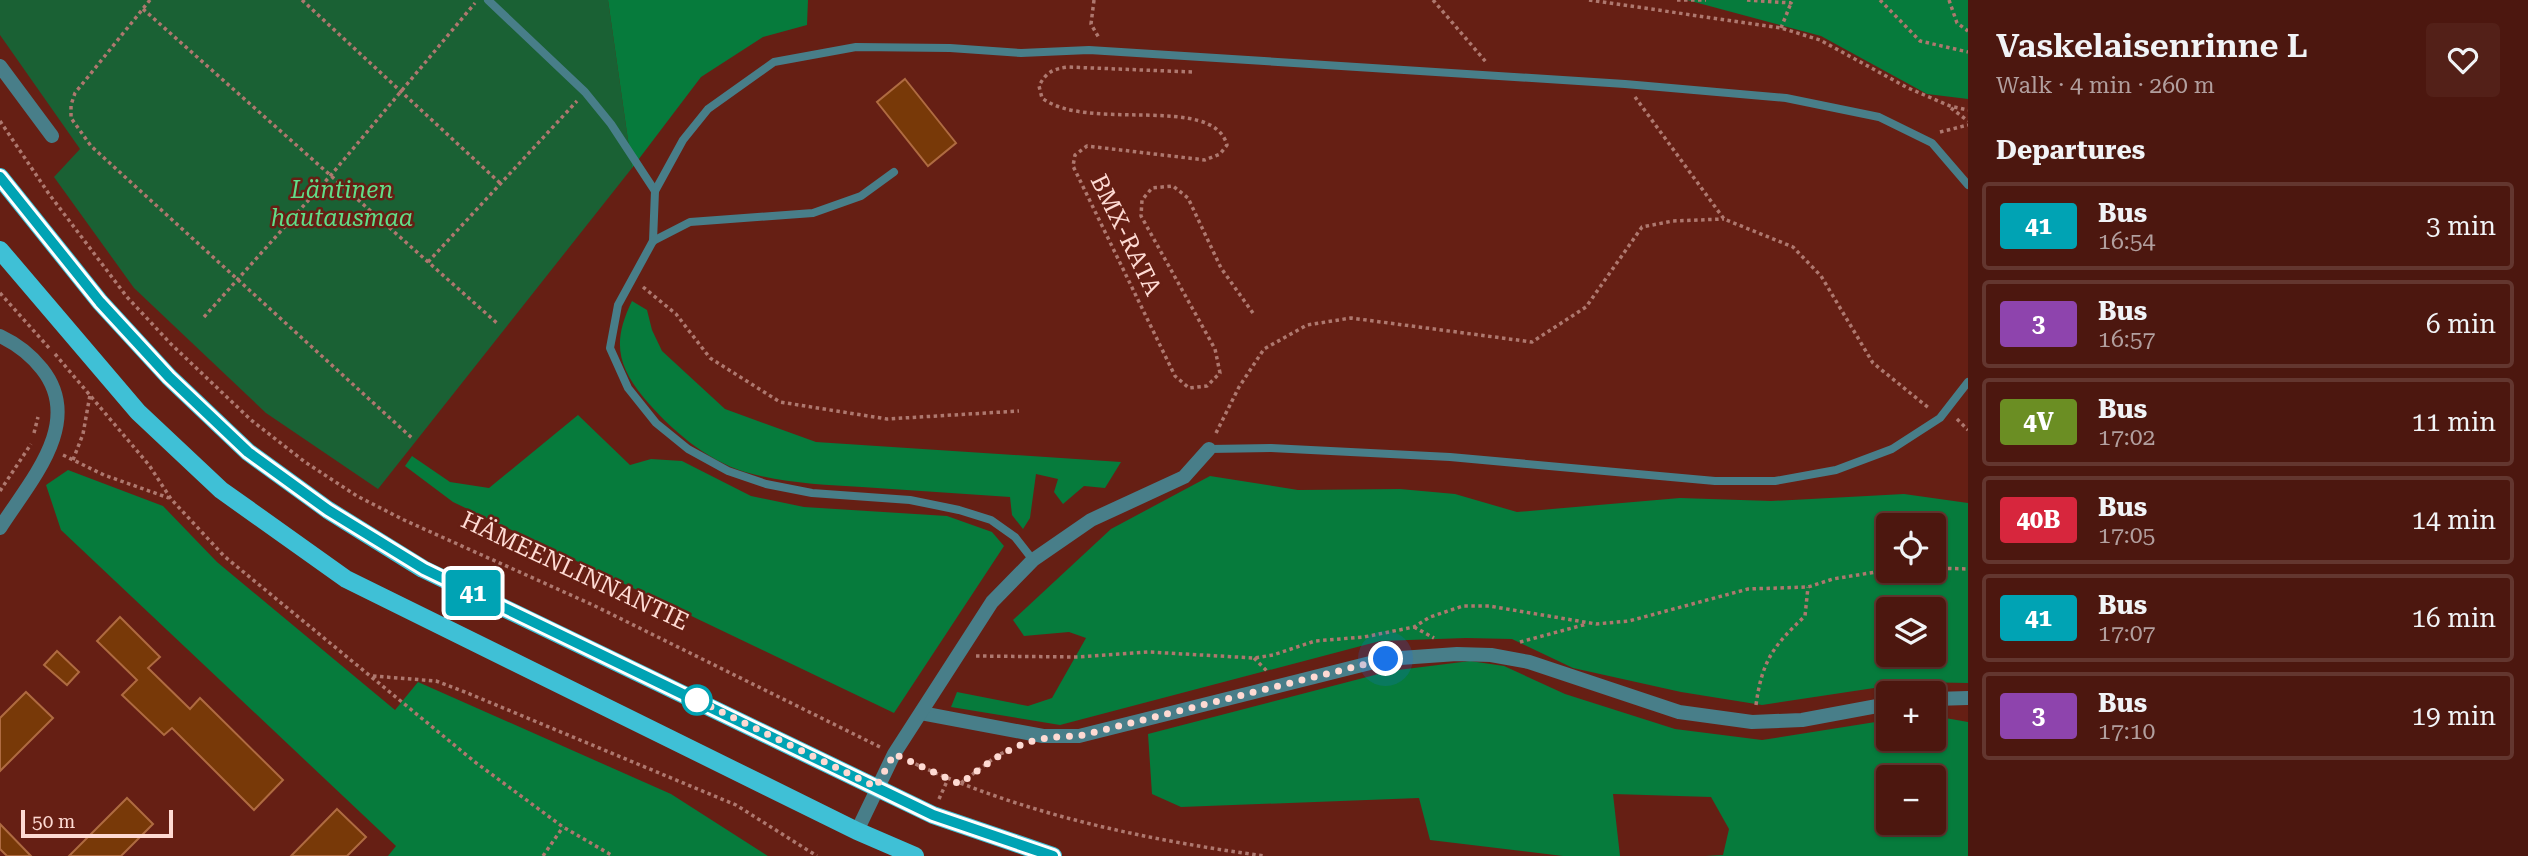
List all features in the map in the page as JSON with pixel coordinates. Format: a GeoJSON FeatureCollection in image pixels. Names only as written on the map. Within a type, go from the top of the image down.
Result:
{"type":"FeatureCollection","features":[{"type":"Feature","properties":{"kind":"main road"},"geometry":{"type":"LineString","coordinates":[[0,177],[100,302],[169,377],[248,452],[328,510],[424,569],[933,815],[1053,856]]}},
{"type":"Feature","properties":{"kind":"main road"},"geometry":{"type":"LineString","coordinates":[[0,250],[138,412],[221,490],[346,579],[857,831],[915,856]]}},
{"type":"Feature","properties":{"kind":"street"},"geometry":{"type":"LineString","coordinates":[[0,66],[52,136]]}},
{"type":"Feature","properties":{"kind":"street"},"geometry":{"type":"LineString","coordinates":[[0,336],[35,360],[52,382],[61,415],[51,449],[0,528]]}},
{"type":"Feature","properties":{"kind":"street"},"geometry":{"type":"LineString","coordinates":[[857,831],[894,754],[992,602],[1033,560],[1091,520],[1184,477],[1209,449]]}},
{"type":"Feature","properties":{"kind":"street"},"geometry":{"type":"LineString","coordinates":[[921,713],[1043,736],[1079,736],[1386,659],[1490,655],[1529,662],[1679,712],[1752,722],[1802,720],[1876,706]]}},
{"type":"Feature","properties":{"kind":"street"},"geometry":{"type":"LineString","coordinates":[[1946,699],[1968,698]]}},
{"type":"Feature","properties":{"kind":"lane"},"geometry":{"type":"LineString","coordinates":[[488,0],[585,92],[611,124],[655,191]]}},
{"type":"Feature","properties":{"kind":"lane"},"geometry":{"type":"LineString","coordinates":[[1033,560],[1014,537],[991,520],[959,510],[910,500],[812,493],[766,484],[728,471],[688,449],[656,423],[628,388],[610,348],[618,306],[653,241],[655,191],[683,140],[708,109],[774,62],[856,47],[950,48],[1021,53],[1112,51],[1625,84],[1786,98],[1879,117],[1932,143],[1968,185]]}},
{"type":"Feature","properties":{"kind":"lane"},"geometry":{"type":"LineString","coordinates":[[653,241],[690,222],[813,213],[861,196],[894,172]]}},
{"type":"Feature","properties":{"kind":"lane"},"geometry":{"type":"LineString","coordinates":[[1209,449],[1271,448],[1450,457],[1715,481],[1775,481],[1836,470],[1892,449],[1940,418],[1968,382]]}},
{"type":"Feature","properties":{"kind":"path"},"geometry":{"type":"LineString","coordinates":[[150,0],[75,93],[71,118],[91,146],[236,281],[413,439]]}},
{"type":"Feature","properties":{"kind":"path"},"geometry":{"type":"LineString","coordinates":[[302,0],[500,183]]}},
{"type":"Feature","properties":{"kind":"path"},"geometry":{"type":"LineString","coordinates":[[204,317],[331,175],[477,0]]}},
{"type":"Feature","properties":{"kind":"path"},"geometry":{"type":"LineString","coordinates":[[1094,0],[1091,24],[1112,51]]}},
{"type":"Feature","properties":{"kind":"path"},"geometry":{"type":"LineString","coordinates":[[1433,0],[1498,76]]}},
{"type":"Feature","properties":{"kind":"path"},"geometry":{"type":"LineString","coordinates":[[1589,0],[1781,28],[1820,40],[1908,88],[1950,106],[1968,110]]}},
{"type":"Feature","properties":{"kind":"path"},"geometry":{"type":"LineString","coordinates":[[1677,0],[1706,0]]}},
{"type":"Feature","properties":{"kind":"path"},"geometry":{"type":"LineString","coordinates":[[1748,0],[1792,2],[1781,28]]}},
{"type":"Feature","properties":{"kind":"path"},"geometry":{"type":"LineString","coordinates":[[1880,0],[1920,41],[1968,52]]}},
{"type":"Feature","properties":{"kind":"path"},"geometry":{"type":"LineString","coordinates":[[1950,0],[1957,23],[1968,31]]}},
{"type":"Feature","properties":{"kind":"path"},"geometry":{"type":"LineString","coordinates":[[143,9],[498,324]]}},
{"type":"Feature","properties":{"kind":"path","name":"BMX-RATA"},"geometry":{"type":"LineString","coordinates":[[1190,73],[1056,68],[1044,75],[1039,86],[1042,97],[1066,111],[1201,119],[1224,134],[1227,145],[1220,154],[1205,160],[1097,145],[1087,146],[1075,155],[1073,166],[1175,376],[1189,388],[1208,387],[1220,373],[1215,349],[1141,216],[1142,200],[1152,188],[1173,186],[1188,198],[1221,268],[1255,316]]}},
{"type":"Feature","properties":{"kind":"path"},"geometry":{"type":"LineString","coordinates":[[1625,84],[1724,219]]}},
{"type":"Feature","properties":{"kind":"path"},"geometry":{"type":"LineString","coordinates":[[428,262],[585,92]]}},
{"type":"Feature","properties":{"kind":"path"},"geometry":{"type":"LineString","coordinates":[[1921,138],[1968,123],[1950,106]]}},
{"type":"Feature","properties":{"kind":"path","name":"HÄMEENLINNANTIE"},"geometry":{"type":"LineString","coordinates":[[0,121],[69,221],[127,297],[171,344],[251,420],[305,462],[381,508],[593,605],[960,784],[1095,828],[1264,856]]}},
{"type":"Feature","properties":{"kind":"path"},"geometry":{"type":"LineString","coordinates":[[1209,449],[1239,387],[1264,349],[1307,325],[1351,318],[1532,342],[1586,307],[1642,227],[1673,221],[1724,219],[1793,247],[1821,276],[1873,363],[1940,418]]}},
{"type":"Feature","properties":{"kind":"path"},"geometry":{"type":"LineString","coordinates":[[634,279],[676,314],[710,358],[780,402],[887,419],[1019,411]]}},
{"type":"Feature","properties":{"kind":"path"},"geometry":{"type":"LineString","coordinates":[[0,293],[149,465],[171,499],[224,556],[475,762],[563,827],[613,856]]}},
{"type":"Feature","properties":{"kind":"path"},"geometry":{"type":"LineString","coordinates":[[73,460],[83,434],[90,395]]}},
{"type":"Feature","properties":{"kind":"path"},"geometry":{"type":"LineString","coordinates":[[0,491],[33,441],[39,412]]}},
{"type":"Feature","properties":{"kind":"path"},"geometry":{"type":"LineString","coordinates":[[33,441],[104,475],[171,499]]}},
{"type":"Feature","properties":{"kind":"path"},"geometry":{"type":"LineString","coordinates":[[1946,568],[1968,569]]}},
{"type":"Feature","properties":{"kind":"path"},"geometry":{"type":"LineString","coordinates":[[1490,655],[1497,646],[1589,624],[1629,621],[1748,589],[1808,587],[1833,579],[1876,572]]}},
{"type":"Feature","properties":{"kind":"path"},"geometry":{"type":"LineString","coordinates":[[1752,722],[1758,680],[1778,642],[1805,616],[1808,587]]}},
{"type":"Feature","properties":{"kind":"path"},"geometry":{"type":"LineString","coordinates":[[957,656],[1078,657],[1149,652],[1254,658],[1282,653],[1315,641],[1364,637],[1414,628],[1430,617],[1471,605],[1501,607],[1589,624]]}},
{"type":"Feature","properties":{"kind":"path"},"geometry":{"type":"LineString","coordinates":[[371,676],[436,681],[465,692],[736,805],[817,856]]}},
{"type":"Feature","properties":{"kind":"path"},"geometry":{"type":"LineString","coordinates":[[960,784],[998,755],[1043,736]]}},
{"type":"Feature","properties":{"kind":"path"},"geometry":{"type":"LineString","coordinates":[[543,856],[563,827]]}},
{"type":"Feature","properties":{"kind":"green space","name":"Läntinen hautausmaa"},"geometry":{"type":"Polygon","coordinates":[[[0,0],[608,0],[632,168],[378,489],[266,413],[134,288],[54,177],[80,149],[0,35],[0,0]]]}},
{"type":"Feature","properties":{"kind":"green space"},"geometry":{"type":"Polygon","coordinates":[[[608,0],[808,0],[807,25],[763,37],[701,77],[632,168],[608,0]]]}},
{"type":"Feature","properties":{"kind":"green space"},"geometry":{"type":"Polygon","coordinates":[[[1687,0],[1968,0],[1968,99],[1927,94],[1821,36],[1687,0]]]}},
{"type":"Feature","properties":{"kind":"green space"},"geometry":{"type":"Polygon","coordinates":[[[632,301],[647,310],[652,330],[662,351],[725,409],[816,442],[1121,462],[1105,488],[1084,486],[1063,504],[1054,492],[1058,479],[1036,474],[1030,518],[1023,529],[1012,515],[1010,497],[818,484],[774,479],[745,472],[716,460],[690,442],[665,421],[635,386],[620,351],[622,328],[632,301]]]}},
{"type":"Feature","properties":{"kind":"green space"},"geometry":{"type":"Polygon","coordinates":[[[578,415],[630,465],[651,459],[682,461],[751,496],[804,507],[947,516],[992,532],[1004,546],[894,713],[453,502],[405,466],[412,456],[450,482],[489,488],[578,415]]]}},
{"type":"Feature","properties":{"kind":"green space"},"geometry":{"type":"Polygon","coordinates":[[[68,470],[163,506],[217,562],[395,710],[418,682],[671,794],[768,856],[388,856],[396,846],[61,530],[46,485],[68,470]]]}},
{"type":"Feature","properties":{"kind":"green space"},"geometry":{"type":"Polygon","coordinates":[[[1210,476],[1298,490],[1400,489],[1455,494],[1517,512],[1680,498],[1771,501],[1904,494],[1968,503],[1968,683],[1876,681],[1876,688],[1762,705],[1681,692],[1573,668],[1512,639],[1466,638],[1380,641],[1060,725],[951,707],[957,692],[1028,706],[1052,698],[1086,638],[1069,632],[1024,636],[1013,620],[1111,529],[1210,476]]]}},
{"type":"Feature","properties":{"kind":"green space"},"geometry":{"type":"Polygon","coordinates":[[[1470,661],[1504,666],[1565,694],[1675,729],[1762,740],[1876,722],[1876,751],[1946,751],[1946,718],[1968,722],[1968,856],[1705,856],[1723,855],[1729,829],[1711,797],[1613,794],[1620,856],[1563,856],[1430,840],[1419,798],[1181,807],[1152,794],[1148,734],[1390,671],[1470,661]]]}},
{"type":"Feature","properties":{"kind":"building"},"geometry":{"type":"Polygon","coordinates":[[[905,79],[956,143],[928,166],[877,102],[905,79]]]}},
{"type":"Feature","properties":{"kind":"building"},"geometry":{"type":"Polygon","coordinates":[[[120,617],[160,657],[148,668],[190,709],[200,698],[283,780],[254,810],[172,728],[164,735],[122,695],[137,680],[97,641],[120,617]]]}},
{"type":"Feature","properties":{"kind":"building"},"geometry":{"type":"Polygon","coordinates":[[[57,651],[79,672],[67,685],[44,665],[57,651]]]}},
{"type":"Feature","properties":{"kind":"building"},"geometry":{"type":"Polygon","coordinates":[[[26,692],[53,718],[0,771],[0,718],[26,692]]]}},
{"type":"Feature","properties":{"kind":"building"},"geometry":{"type":"Polygon","coordinates":[[[127,798],[153,824],[121,856],[69,856],[127,798]]]}},
{"type":"Feature","properties":{"kind":"building"},"geometry":{"type":"Polygon","coordinates":[[[337,809],[366,837],[347,856],[291,856],[337,809]]]}},
{"type":"Feature","properties":{"kind":"building"},"geometry":{"type":"Polygon","coordinates":[[[0,824],[31,856],[7,856],[0,849],[0,824]]]}},
{"type":"Feature","properties":{"kind":"bus line","name":"41"},"geometry":{"type":"LineString","coordinates":[[0,177],[100,302],[169,377],[248,452],[328,510],[424,569],[933,815],[1053,856]]}},
{"type":"Feature","properties":{"kind":"route"},"geometry":{"type":"LineString","coordinates":[[697,700],[687,695],[876,787],[894,754],[960,784],[998,755],[1043,736],[1079,736],[1386,659]]}}]}
